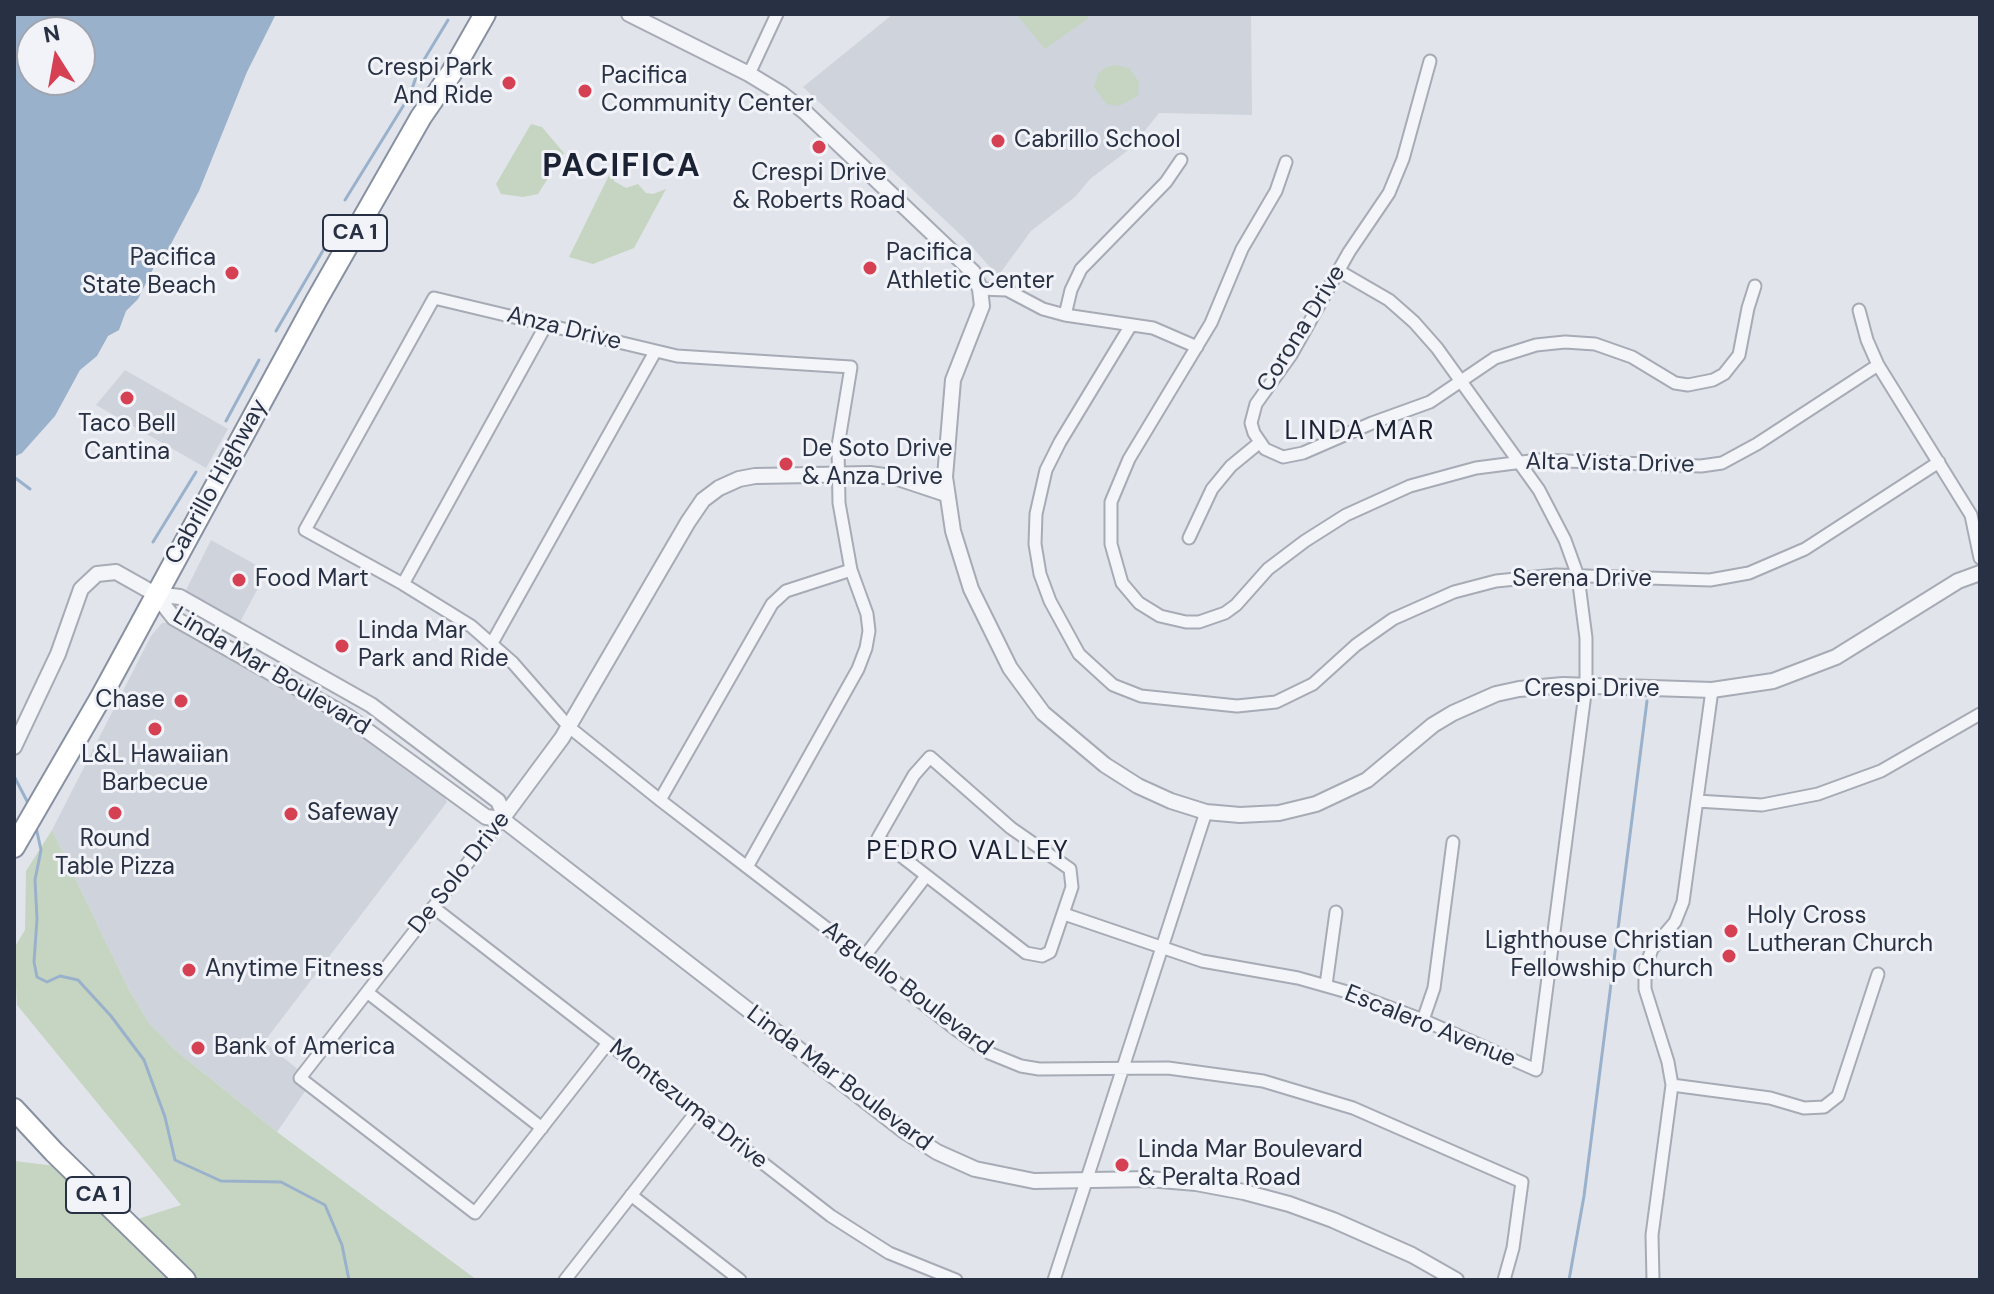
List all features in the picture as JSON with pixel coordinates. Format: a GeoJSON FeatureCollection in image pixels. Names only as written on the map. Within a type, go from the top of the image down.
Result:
{"type":"FeatureCollection","features":[{"type":"Feature","properties":{"kind":"highway","name":"Cabrillo Highway"},"geometry":{"type":"LineString","coordinates":[[421,117],[441,67],[469,14]]}},
{"type":"Feature","properties":{"kind":"highway","name":"Cabrillo Highway"},"geometry":{"type":"LineString","coordinates":[[14,847],[101,697],[155,594],[421,117],[452,72],[485,14]]}},
{"type":"Feature","properties":{"kind":"highway","name":"CA 1"},"geometry":{"type":"LineString","coordinates":[[14,1109],[185,1280]]}},
{"type":"Feature","properties":{"kind":"street"},"geometry":{"type":"LineString","coordinates":[[629,14],[749,74],[805,112],[966,264],[980,289],[1007,290],[1043,309],[1065,315],[1163,331],[1197,347]]}},
{"type":"Feature","properties":{"kind":"street"},"geometry":{"type":"LineString","coordinates":[[749,74],[777,14]]}},
{"type":"Feature","properties":{"kind":"street","name":"Corona Drive"},"geometry":{"type":"LineString","coordinates":[[1259,443],[1251,423],[1256,404],[1291,355],[1397,177],[1430,61]]}},
{"type":"Feature","properties":{"kind":"street"},"geometry":{"type":"LineString","coordinates":[[1065,315],[1071,290],[1081,269],[1166,182],[1181,160]]}},
{"type":"Feature","properties":{"kind":"street","name":"Alta Vista Drive"},"geometry":{"type":"LineString","coordinates":[[1286,162],[1276,191],[1242,249],[1217,310],[1133,451],[1111,502],[1111,544],[1122,583],[1139,603],[1160,616],[1186,622],[1212,618],[1236,605],[1268,569],[1305,541],[1367,504],[1432,479],[1519,461],[1570,459],[1701,466],[1722,463],[1757,444],[1878,365]]}},
{"type":"Feature","properties":{"kind":"street","name":"Escalero Avenue"},"geometry":{"type":"LineString","coordinates":[[1064,914],[1202,961],[1326,985],[1423,1020],[1536,1070],[1586,686],[1586,638],[1578,576],[1548,505],[1426,335],[1402,310],[1339,271]]}},
{"type":"Feature","properties":{"kind":"street"},"geometry":{"type":"LineString","coordinates":[[1189,538],[1212,489],[1231,466],[1259,443],[1283,457],[1303,453],[1430,402],[1483,365],[1508,352],[1565,342],[1595,344],[1620,351],[1675,383],[1700,384],[1713,380],[1724,374],[1739,355],[1755,286]]}},
{"type":"Feature","properties":{"kind":"street","name":"Crespi Drive"},"geometry":{"type":"LineString","coordinates":[[980,289],[980,315],[958,364],[950,398],[945,461],[946,494],[953,531],[971,589],[996,644],[1030,700],[1073,741],[1121,776],[1171,801],[1206,812],[1260,815],[1316,804],[1367,780],[1433,725],[1475,702],[1519,689],[1586,686],[1712,690],[1755,685],[1815,667],[1857,645],[1958,581],[1980,573]]}},
{"type":"Feature","properties":{"kind":"street","name":"Anza Drive"},"geometry":{"type":"LineString","coordinates":[[305,530],[434,298],[655,352],[704,360],[851,367],[841,417],[838,475]]}},
{"type":"Feature","properties":{"kind":"street"},"geometry":{"type":"LineString","coordinates":[[1859,310],[1878,365],[1939,462],[1976,512],[1980,558]]}},
{"type":"Feature","properties":{"kind":"street"},"geometry":{"type":"LineString","coordinates":[[403,584],[546,325]]}},
{"type":"Feature","properties":{"kind":"street","name":"Serena Drive"},"geometry":{"type":"LineString","coordinates":[[1131,325],[1052,456],[1036,514],[1037,558],[1050,601],[1079,654],[1113,685],[1156,699],[1237,706],[1276,702],[1313,684],[1374,631],[1434,599],[1496,581],[1536,576],[1690,580],[1749,573],[1805,549],[1939,462]]}},
{"type":"Feature","properties":{"kind":"street"},"geometry":{"type":"LineString","coordinates":[[492,643],[655,352]]}},
{"type":"Feature","properties":{"kind":"street"},"geometry":{"type":"LineString","coordinates":[[747,867],[858,669],[866,648],[869,631],[867,614],[851,570],[842,528],[838,475]]}},
{"type":"Feature","properties":{"kind":"street","name":"De Solo Drive"},"geometry":{"type":"LineString","coordinates":[[608,1043],[475,1213],[300,1078],[539,771],[569,727],[703,500],[719,488],[755,476],[884,475],[946,494]]}},
{"type":"Feature","properties":{"kind":"street","name":"Arguello Boulevard"},"geometry":{"type":"LineString","coordinates":[[305,530],[450,612],[492,643],[532,683],[569,727],[966,1037],[1005,1061],[1039,1069],[1125,1066],[1213,1072],[1309,1093],[1392,1124],[1522,1182],[1513,1248],[1504,1280]]}},
{"type":"Feature","properties":{"kind":"street"},"geometry":{"type":"LineString","coordinates":[[660,800],[772,604],[786,591],[851,570]]}},
{"type":"Feature","properties":{"kind":"street"},"geometry":{"type":"LineString","coordinates":[[14,747],[62,645],[80,592],[88,580],[103,572],[113,571],[155,594]]}},
{"type":"Feature","properties":{"kind":"street","name":"Linda Mar Boulevard"},"geometry":{"type":"LineString","coordinates":[[155,594],[174,618],[347,716],[486,817],[502,819],[920,1142],[956,1162],[1034,1181],[1127,1179],[1184,1182],[1266,1198],[1333,1220],[1412,1255],[1456,1280]]}},
{"type":"Feature","properties":{"kind":"street","name":"Linda Mar Boulevard"},"geometry":{"type":"LineString","coordinates":[[155,594],[182,598],[371,705],[498,801],[502,819]]}},
{"type":"Feature","properties":{"kind":"street"},"geometry":{"type":"LineString","coordinates":[[1653,1280],[1651,1243],[1672,1085],[1645,989],[1645,968],[1652,949],[1675,922],[1683,902],[1712,690]]}},
{"type":"Feature","properties":{"kind":"street"},"geometry":{"type":"LineString","coordinates":[[1697,801],[1736,806],[1762,805],[1818,794],[1881,771],[1980,714]]}},
{"type":"Feature","properties":{"kind":"street"},"geometry":{"type":"LineString","coordinates":[[930,757],[1011,828],[1070,869],[1072,887],[1064,914],[1050,952],[1033,956],[878,838],[914,775],[930,757]]}},
{"type":"Feature","properties":{"kind":"street"},"geometry":{"type":"LineString","coordinates":[[1054,1280],[1206,812]]}},
{"type":"Feature","properties":{"kind":"street"},"geometry":{"type":"LineString","coordinates":[[1423,1020],[1434,988],[1453,842]]}},
{"type":"Feature","properties":{"kind":"street"},"geometry":{"type":"LineString","coordinates":[[864,957],[926,876]]}},
{"type":"Feature","properties":{"kind":"street","name":"Montezuma Drive"},"geometry":{"type":"LineString","coordinates":[[433,907],[859,1235],[941,1278],[956,1280]]}},
{"type":"Feature","properties":{"kind":"street"},"geometry":{"type":"LineString","coordinates":[[1326,985],[1336,912]]}},
{"type":"Feature","properties":{"kind":"street"},"geometry":{"type":"LineString","coordinates":[[1672,1085],[1770,1098],[1804,1108],[1824,1107],[1838,1096],[1878,974]]}},
{"type":"Feature","properties":{"kind":"street"},"geometry":{"type":"LineString","coordinates":[[367,992],[542,1128]]}},
{"type":"Feature","properties":{"kind":"street"},"geometry":{"type":"LineString","coordinates":[[565,1280],[697,1111]]}},
{"type":"Feature","properties":{"kind":"street"},"geometry":{"type":"LineString","coordinates":[[631,1195],[740,1280]]}},
{"type":"Feature","properties":{"kind":"shaded area","name":"Cabrillo School"},"geometry":{"type":"Polygon","coordinates":[[[893,14],[1251,14],[1252,115],[1159,113],[1131,148],[1031,231],[998,276],[964,238],[803,87],[893,14]]]}},
{"type":"Feature","properties":{"kind":"shaded area"},"geometry":{"type":"Polygon","coordinates":[[[125,370],[228,429],[206,468],[96,405],[125,370]]]}},
{"type":"Feature","properties":{"kind":"shaded area"},"geometry":{"type":"Polygon","coordinates":[[[211,540],[267,571],[239,624],[183,596],[211,540]]]}},
{"type":"Feature","properties":{"kind":"shaded area"},"geometry":{"type":"Polygon","coordinates":[[[173,622],[292,687],[438,784],[447,802],[264,1042],[300,1071],[295,1081],[306,1090],[277,1132],[175,1050],[149,1023],[129,990],[52,830],[151,636],[162,623],[173,622]]]}},
{"type":"Feature","properties":{"kind":"green space"},"geometry":{"type":"Polygon","coordinates":[[[1016,14],[1087,14],[1089,18],[1045,49],[1016,14]]]}},
{"type":"Feature","properties":{"kind":"green space"},"geometry":{"type":"Polygon","coordinates":[[[1116,65],[1129,68],[1139,82],[1138,96],[1119,106],[1106,104],[1094,87],[1098,74],[1106,67],[1116,65]]]}},
{"type":"Feature","properties":{"kind":"green space"},"geometry":{"type":"Polygon","coordinates":[[[531,124],[542,127],[564,153],[538,194],[523,197],[501,194],[496,184],[531,124]]]}},
{"type":"Feature","properties":{"kind":"green space"},"geometry":{"type":"Polygon","coordinates":[[[612,169],[614,181],[626,188],[638,184],[646,193],[653,194],[666,189],[634,248],[593,264],[569,257],[612,169]]]}},
{"type":"Feature","properties":{"kind":"green space"},"geometry":{"type":"Polygon","coordinates":[[[52,830],[129,990],[149,1023],[175,1050],[277,1132],[477,1280],[198,1280],[138,1219],[181,1205],[17,1005],[14,948],[25,930],[26,871],[52,830]]]}},
{"type":"Feature","properties":{"kind":"green space"},"geometry":{"type":"Polygon","coordinates":[[[14,1161],[56,1166],[174,1280],[14,1280],[14,1161]]]}},
{"type":"Feature","properties":{"kind":"water"},"geometry":{"type":"Polygon","coordinates":[[[14,14],[276,14],[247,72],[199,191],[163,259],[155,265],[138,299],[126,311],[119,330],[108,336],[97,356],[80,370],[55,416],[22,453],[14,457],[14,14]]]}},
{"type":"Feature","properties":{"kind":"waterway"},"geometry":{"type":"LineString","coordinates":[[345,200],[410,95],[419,68],[448,20]]}},
{"type":"Feature","properties":{"kind":"waterway"},"geometry":{"type":"LineString","coordinates":[[276,331],[328,242]]}},
{"type":"Feature","properties":{"kind":"waterway"},"geometry":{"type":"LineString","coordinates":[[226,421],[259,360]]}},
{"type":"Feature","properties":{"kind":"waterway"},"geometry":{"type":"LineString","coordinates":[[153,542],[196,472]]}},
{"type":"Feature","properties":{"kind":"waterway"},"geometry":{"type":"LineString","coordinates":[[14,477],[30,489]]}},
{"type":"Feature","properties":{"kind":"waterway"},"geometry":{"type":"LineString","coordinates":[[1569,1280],[1584,1196],[1647,701]]}},
{"type":"Feature","properties":{"kind":"waterway"},"geometry":{"type":"LineString","coordinates":[[14,776],[29,805]]}},
{"type":"Feature","properties":{"kind":"waterway"},"geometry":{"type":"LineString","coordinates":[[36,827],[41,850],[35,880],[37,919],[34,962],[37,977],[47,982],[60,976],[78,980],[111,1016],[144,1060],[165,1117],[175,1160],[221,1181],[281,1182],[325,1205],[342,1245],[349,1280]]}},
{"type":"Feature","properties":{"kind":"place","name":"Crespi Park And Ride"},"geometry":{"type":"Point","coordinates":[509,83]}},
{"type":"Feature","properties":{"kind":"place","name":"Pacifica Community Center"},"geometry":{"type":"Point","coordinates":[585,91]}},
{"type":"Feature","properties":{"kind":"place","name":"Cabrillo School"},"geometry":{"type":"Point","coordinates":[998,141]}},
{"type":"Feature","properties":{"kind":"place","name":"Crespi Drive & Roberts Road"},"geometry":{"type":"Point","coordinates":[819,147]}},
{"type":"Feature","properties":{"kind":"place","name":"Pacifica Athletic Center"},"geometry":{"type":"Point","coordinates":[870,268]}},
{"type":"Feature","properties":{"kind":"place","name":"Pacifica State Beach"},"geometry":{"type":"Point","coordinates":[232,273]}},
{"type":"Feature","properties":{"kind":"place","name":"Taco Bell Cantina"},"geometry":{"type":"Point","coordinates":[127,398]}},
{"type":"Feature","properties":{"kind":"place","name":"De Soto Drive & Anza Drive"},"geometry":{"type":"Point","coordinates":[786,464]}},
{"type":"Feature","properties":{"kind":"place","name":"Food Mart"},"geometry":{"type":"Point","coordinates":[239,580]}},
{"type":"Feature","properties":{"kind":"place","name":"Linda Mar Park and Ride"},"geometry":{"type":"Point","coordinates":[342,646]}},
{"type":"Feature","properties":{"kind":"place","name":"Chase"},"geometry":{"type":"Point","coordinates":[181,701]}},
{"type":"Feature","properties":{"kind":"place","name":"L&L Hawaiian Barbecue"},"geometry":{"type":"Point","coordinates":[155,729]}},
{"type":"Feature","properties":{"kind":"place","name":"Round Table Pizza"},"geometry":{"type":"Point","coordinates":[115,813]}},
{"type":"Feature","properties":{"kind":"place","name":"Safeway"},"geometry":{"type":"Point","coordinates":[291,814]}},
{"type":"Feature","properties":{"kind":"place","name":"Holy Cross Lutheran Church"},"geometry":{"type":"Point","coordinates":[1731,931]}},
{"type":"Feature","properties":{"kind":"place","name":"Lighthouse Christian Fellowship Church"},"geometry":{"type":"Point","coordinates":[1729,956]}},
{"type":"Feature","properties":{"kind":"place","name":"Anytime Fitness"},"geometry":{"type":"Point","coordinates":[189,970]}},
{"type":"Feature","properties":{"kind":"place","name":"Bank of America"},"geometry":{"type":"Point","coordinates":[198,1048]}},
{"type":"Feature","properties":{"kind":"place","name":"Linda Mar Boulevard & Peralta Road"},"geometry":{"type":"Point","coordinates":[1122,1165]}},
{"type":"Feature","properties":{"kind":"district","name":"PACIFICA"},"geometry":{"type":"Point","coordinates":[622,168]}},
{"type":"Feature","properties":{"kind":"district","name":"LINDA MAR"},"geometry":{"type":"Point","coordinates":[1360,432]}},
{"type":"Feature","properties":{"kind":"district","name":"PEDRO VALLEY"},"geometry":{"type":"Point","coordinates":[968,852]}}]}
